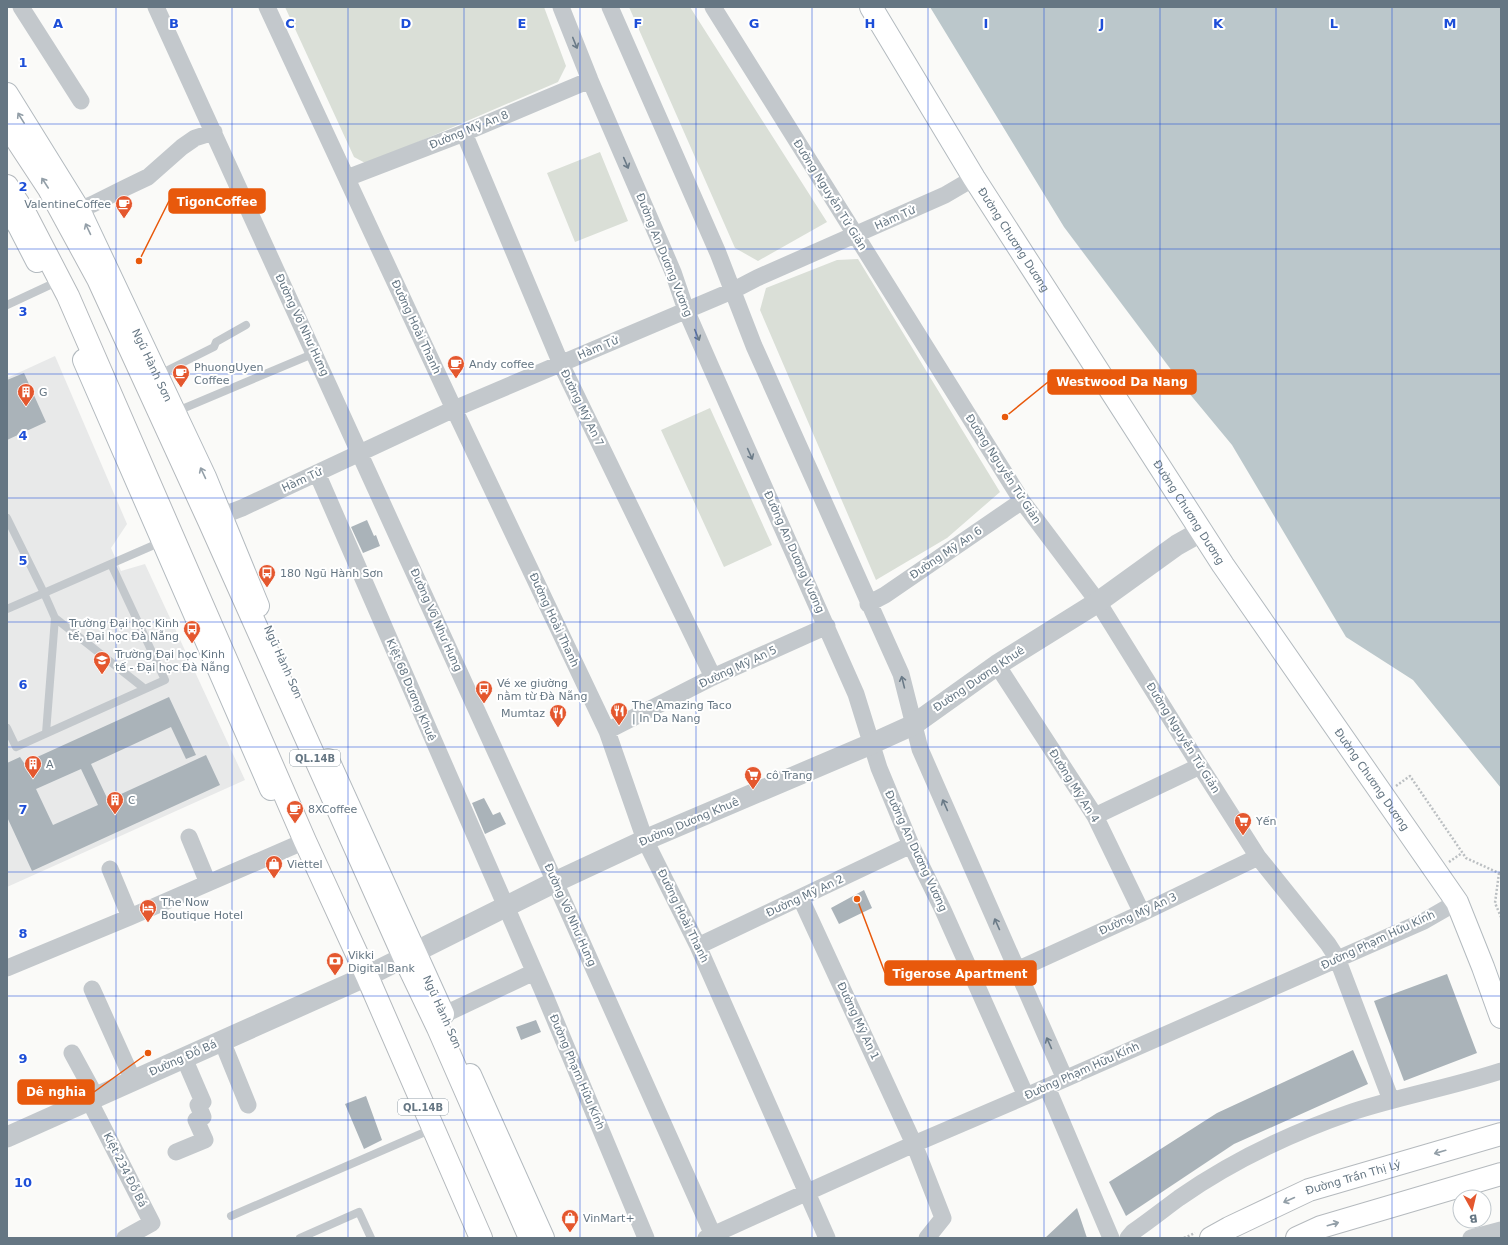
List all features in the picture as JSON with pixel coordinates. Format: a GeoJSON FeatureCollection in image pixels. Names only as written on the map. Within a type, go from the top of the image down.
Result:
{"type":"FeatureCollection","features":[{"type":"Feature","properties":{"kind":"main road","name":"Đường Chương Dương"},"geometry":{"type":"LineString","coordinates":[[871,7],[974,178],[1228,572],[1457,902],[1501,1017]]}},
{"type":"Feature","properties":{"kind":"main road","name":"Ngũ Hành Sơn"},"geometry":{"type":"LineString","coordinates":[[7,94],[78,210],[205,478],[215,519]]}},
{"type":"Feature","properties":{"kind":"main road","name":"Ngũ Hành Sơn"},"geometry":{"type":"LineString","coordinates":[[7,125],[49,189],[98,278],[215,519],[409,954],[438,1028],[530,1238]]}},
{"type":"Feature","properties":{"kind":"main road","name":"QL.14B"},"geometry":{"type":"LineString","coordinates":[[7,186],[27,217],[68,296],[167,539],[300,843],[352,943],[363,978],[428,1131],[481,1238]]}},
{"type":"Feature","properties":{"kind":"main road"},"geometry":{"type":"LineString","coordinates":[[7,208],[19,226],[58,300],[167,539]]}},
{"type":"Feature","properties":{"kind":"main road"},"geometry":{"type":"LineString","coordinates":[[300,843],[363,978]]}},
{"type":"Feature","properties":{"kind":"main road","name":"Ngũ Hành Sơn"},"geometry":{"type":"LineString","coordinates":[[409,954],[443,1015],[544,1238]]}},
{"type":"Feature","properties":{"kind":"main road"},"geometry":{"type":"LineString","coordinates":[[428,1131],[470,1238]]}},
{"type":"Feature","properties":{"kind":"main road","name":"Đường Trần Thị Lý"},"geometry":{"type":"LineString","coordinates":[[1211,1238],[1310,1190],[1501,1134]]}},
{"type":"Feature","properties":{"kind":"main road"},"geometry":{"type":"LineString","coordinates":[[1297,1238],[1320,1227],[1494,1176]]}},
{"type":"Feature","properties":{"kind":"street"},"geometry":{"type":"LineString","coordinates":[[21,7],[81,101]]}},
{"type":"Feature","properties":{"kind":"street","name":"Đường Võ Như Hưng"},"geometry":{"type":"LineString","coordinates":[[156,7],[555,882],[710,1236]]}},
{"type":"Feature","properties":{"kind":"street","name":"Đường Hoài Thanh"},"geometry":{"type":"LineString","coordinates":[[267,7],[454,410],[607,731],[645,840],[698,946],[828,1238]]}},
{"type":"Feature","properties":{"kind":"street","name":"Đường An Dương Vương"},"geometry":{"type":"LineString","coordinates":[[560,7],[670,265],[686,310],[856,694],[879,768],[911,845],[943,910],[1026,1096]]}},
{"type":"Feature","properties":{"kind":"street"},"geometry":{"type":"LineString","coordinates":[[610,7],[718,253],[754,346],[868,604],[901,674],[920,749],[1065,1079]]}},
{"type":"Feature","properties":{"kind":"street","name":"Đường Nguyễn Tử Giản"},"geometry":{"type":"LineString","coordinates":[[713,7],[1022,502],[1098,602],[1258,857],[1338,958],[1391,1100]]}},
{"type":"Feature","properties":{"kind":"street","name":"Đường Mỹ An 8"},"geometry":{"type":"LineString","coordinates":[[347,178],[464,133],[590,80]]}},
{"type":"Feature","properties":{"kind":"street"},"geometry":{"type":"LineString","coordinates":[[78,210],[148,177],[182,147],[195,138],[214,132]]}},
{"type":"Feature","properties":{"kind":"street","name":"Đường Mỹ An 7"},"geometry":{"type":"LineString","coordinates":[[464,133],[561,364],[713,678]]}},
{"type":"Feature","properties":{"kind":"street","name":"Hàm Tử"},"geometry":{"type":"LineString","coordinates":[[215,519],[454,410],[732,291],[757,278],[945,195],[974,178]]}},
{"type":"Feature","properties":{"kind":"street","name":"Kiệt 68 Dương Khuê"},"geometry":{"type":"LineString","coordinates":[[317,473],[506,907]]}},
{"type":"Feature","properties":{"kind":"street","name":"Đường Mỹ An 6"},"geometry":{"type":"LineString","coordinates":[[868,604],[885,595],[1022,502]]}},
{"type":"Feature","properties":{"kind":"street","name":"Đường Dương Khuê"},"geometry":{"type":"LineString","coordinates":[[409,954],[555,882],[645,840],[913,725],[997,665],[1098,602],[1177,545],[1202,531]]}},
{"type":"Feature","properties":{"kind":"street","name":"Đường Mỹ An 5"},"geometry":{"type":"LineString","coordinates":[[607,731],[713,678],[827,626]]}},
{"type":"Feature","properties":{"kind":"street","name":"Đường Mỹ An 4"},"geometry":{"type":"LineString","coordinates":[[997,665],[1094,816],[1142,913]]}},
{"type":"Feature","properties":{"kind":"street"},"geometry":{"type":"LineString","coordinates":[[1094,816],[1200,766]]}},
{"type":"Feature","properties":{"kind":"street"},"geometry":{"type":"LineString","coordinates":[[189,837],[208,883]]}},
{"type":"Feature","properties":{"kind":"street"},"geometry":{"type":"LineString","coordinates":[[7,968],[130,917],[300,843]]}},
{"type":"Feature","properties":{"kind":"street","name":"Đường Mỹ An 2"},"geometry":{"type":"LineString","coordinates":[[698,946],[801,899],[911,845]]}},
{"type":"Feature","properties":{"kind":"street","name":"Đường Mỹ An 3"},"geometry":{"type":"LineString","coordinates":[[1018,970],[1142,913],[1258,857]]}},
{"type":"Feature","properties":{"kind":"street"},"geometry":{"type":"LineString","coordinates":[[110,869],[130,917]]}},
{"type":"Feature","properties":{"kind":"street","name":"Đường Mỹ An 1"},"geometry":{"type":"LineString","coordinates":[[801,899],[914,1144],[943,1218],[927,1238]]}},
{"type":"Feature","properties":{"kind":"street","name":"Đường Phạm Hữu Kính"},"geometry":{"type":"LineString","coordinates":[[710,1236],[914,1144],[1048,1087],[1424,921],[1457,902]]}},
{"type":"Feature","properties":{"kind":"street","name":"Đường Phạm Hữu Kính"},"geometry":{"type":"LineString","coordinates":[[506,907],[646,1238]]}},
{"type":"Feature","properties":{"kind":"street","name":"Đường Đỗ Bá"},"geometry":{"type":"LineString","coordinates":[[7,1137],[363,978],[409,954]]}},
{"type":"Feature","properties":{"kind":"street"},"geometry":{"type":"LineString","coordinates":[[443,1015],[534,972]]}},
{"type":"Feature","properties":{"kind":"street"},"geometry":{"type":"LineString","coordinates":[[92,989],[134,1080]]}},
{"type":"Feature","properties":{"kind":"street"},"geometry":{"type":"LineString","coordinates":[[222,1041],[248,1105]]}},
{"type":"Feature","properties":{"kind":"street"},"geometry":{"type":"LineString","coordinates":[[72,1053],[93,1098]]}},
{"type":"Feature","properties":{"kind":"street"},"geometry":{"type":"LineString","coordinates":[[176,1152],[206,1140],[196,1120],[202,1117],[198,1105],[203,1102],[184,1058]]}},
{"type":"Feature","properties":{"kind":"street"},"geometry":{"type":"LineString","coordinates":[[1128,1238],[1179,1198],[1238,1161],[1268,1146],[1323,1123],[1391,1100],[1501,1071]]}},
{"type":"Feature","properties":{"kind":"street"},"geometry":{"type":"LineString","coordinates":[[1048,1087],[1112,1238]]}},
{"type":"Feature","properties":{"kind":"street","name":"Kiệt 234 Đỗ Bá"},"geometry":{"type":"LineString","coordinates":[[93,1098],[152,1224],[132,1236]]}},
{"type":"Feature","properties":{"kind":"street"},"geometry":{"type":"LineString","coordinates":[[1471,1238],[1501,1230]]}},
{"type":"Feature","properties":{"kind":"lane"},"geometry":{"type":"LineString","coordinates":[[7,305],[50,285]]}},
{"type":"Feature","properties":{"kind":"lane"},"geometry":{"type":"LineString","coordinates":[[157,375],[214,347],[216,342],[246,325]]}},
{"type":"Feature","properties":{"kind":"lane"},"geometry":{"type":"LineString","coordinates":[[174,412],[315,353]]}},
{"type":"Feature","properties":{"kind":"lane"},"geometry":{"type":"LineString","coordinates":[[7,518],[44,592],[55,618],[46,733]]}},
{"type":"Feature","properties":{"kind":"lane"},"geometry":{"type":"LineString","coordinates":[[7,609],[167,539]]}},
{"type":"Feature","properties":{"kind":"lane"},"geometry":{"type":"LineString","coordinates":[[7,728],[16,747],[165,680],[110,564]]}},
{"type":"Feature","properties":{"kind":"lane"},"geometry":{"type":"LineString","coordinates":[[55,618],[145,689]]}},
{"type":"Feature","properties":{"kind":"lane"},"geometry":{"type":"LineString","coordinates":[[231,1216],[428,1131]]}},
{"type":"Feature","properties":{"kind":"lane"},"geometry":{"type":"LineString","coordinates":[[300,1238],[359,1212],[371,1238]]}},
{"type":"Feature","properties":{"kind":"path"},"geometry":{"type":"LineString","coordinates":[[1383,796],[1410,776],[1466,858],[1500,874],[1495,903],[1501,917]]}},
{"type":"Feature","properties":{"kind":"shaded area"},"geometry":{"type":"Polygon","coordinates":[[[285,7],[544,7],[566,66],[558,82],[367,164],[354,157],[285,7]]]}},
{"type":"Feature","properties":{"kind":"shaded area"},"geometry":{"type":"Polygon","coordinates":[[[629,7],[690,7],[827,222],[758,261],[735,248],[629,7]]]}},
{"type":"Feature","properties":{"kind":"shaded area"},"geometry":{"type":"Polygon","coordinates":[[[930,7],[1501,7],[1501,788],[1413,680],[1346,637],[1232,445],[1184,387],[1064,227],[930,7]]]}},
{"type":"Feature","properties":{"kind":"shaded area"},"geometry":{"type":"Polygon","coordinates":[[[600,152],[628,221],[575,242],[547,173],[600,152]]]}},
{"type":"Feature","properties":{"kind":"shaded area"},"geometry":{"type":"Polygon","coordinates":[[[858,259],[1000,492],[947,538],[876,580],[760,310],[766,288],[837,260],[858,259]]]}},
{"type":"Feature","properties":{"kind":"shaded area","name":"Trường Đại học Kinh tế - Đại học Đà Nẵng"},"geometry":{"type":"Polygon","coordinates":[[[55,356],[127,524],[111,548],[121,571],[145,564],[245,780],[7,887],[7,378],[55,356]]]}},
{"type":"Feature","properties":{"kind":"shaded area"},"geometry":{"type":"Polygon","coordinates":[[[710,408],[772,545],[724,567],[661,430],[710,408]]]}},
{"type":"Feature","properties":{"kind":"building","name":"G"},"geometry":{"type":"Polygon","coordinates":[[[24,373],[46,422],[7,440],[7,380],[24,373]]]}},
{"type":"Feature","properties":{"kind":"building"},"geometry":{"type":"Polygon","coordinates":[[[367,520],[374,536],[376,535],[380,546],[363,553],[351,527],[367,520]]]}},
{"type":"Feature","properties":{"kind":"building"},"geometry":{"type":"Polygon","coordinates":[[[169,697],[196,755],[186,759],[171,727],[91,764],[108,800],[206,755],[220,785],[32,871],[7,817],[7,763],[20,757],[24,763],[169,697]],[[81,769],[36,789],[53,825],[98,805],[81,769]]]}},
{"type":"Feature","properties":{"kind":"building"},"geometry":{"type":"Polygon","coordinates":[[[484,798],[493,815],[500,812],[506,824],[485,834],[472,803],[484,798]]]}},
{"type":"Feature","properties":{"kind":"building"},"geometry":{"type":"Polygon","coordinates":[[[864,890],[872,908],[839,924],[831,908],[864,890]]]}},
{"type":"Feature","properties":{"kind":"building"},"geometry":{"type":"Polygon","coordinates":[[[1447,974],[1477,1053],[1404,1081],[1374,1001],[1447,974]]]}},
{"type":"Feature","properties":{"kind":"building"},"geometry":{"type":"Polygon","coordinates":[[[536,1020],[541,1032],[521,1040],[516,1027],[536,1020]]]}},
{"type":"Feature","properties":{"kind":"building"},"geometry":{"type":"Polygon","coordinates":[[[1353,1050],[1368,1084],[1234,1144],[1126,1216],[1109,1182],[1217,1113],[1353,1050]]]}},
{"type":"Feature","properties":{"kind":"building"},"geometry":{"type":"Polygon","coordinates":[[[366,1096],[382,1140],[364,1149],[345,1104],[366,1096]]]}},
{"type":"Feature","properties":{"kind":"building"},"geometry":{"type":"Polygon","coordinates":[[[1077,1208],[1087,1238],[1045,1238],[1077,1208]]]}},
{"type":"Feature","properties":{"kind":"place","name":"ValentineCoffee"},"geometry":{"type":"Point","coordinates":[124,219]}},
{"type":"Feature","properties":{"kind":"place","name":"TigonCoffee"},"geometry":{"type":"Point","coordinates":[139,261]}},
{"type":"Feature","properties":{"kind":"place","name":"Andy coffee"},"geometry":{"type":"Point","coordinates":[456,379]}},
{"type":"Feature","properties":{"kind":"place","name":"PhuongUyen Coffee"},"geometry":{"type":"Point","coordinates":[181,388]}},
{"type":"Feature","properties":{"kind":"place","name":"G"},"geometry":{"type":"Point","coordinates":[26,407]}},
{"type":"Feature","properties":{"kind":"place","name":"Westwood Da Nang"},"geometry":{"type":"Point","coordinates":[1005,417]}},
{"type":"Feature","properties":{"kind":"place","name":"180 Ngũ Hành Sơn"},"geometry":{"type":"Point","coordinates":[267,588]}},
{"type":"Feature","properties":{"kind":"place","name":"Trường Đại học Kinh tế, Đại học Đà Nẵng"},"geometry":{"type":"Point","coordinates":[192,644]}},
{"type":"Feature","properties":{"kind":"place","name":"Trường Đại học Kinh tế - Đại học Đà Nẵng"},"geometry":{"type":"Point","coordinates":[102,675]}},
{"type":"Feature","properties":{"kind":"place","name":"Vé xe giường nằm từ Đà Nẵng"},"geometry":{"type":"Point","coordinates":[484,704]}},
{"type":"Feature","properties":{"kind":"place","name":"The Amazing Taco | In Da Nang"},"geometry":{"type":"Point","coordinates":[619,726]}},
{"type":"Feature","properties":{"kind":"place","name":"Mumtaz"},"geometry":{"type":"Point","coordinates":[558,728]}},
{"type":"Feature","properties":{"kind":"place","name":"A"},"geometry":{"type":"Point","coordinates":[33,779]}},
{"type":"Feature","properties":{"kind":"place","name":"cô Trang"},"geometry":{"type":"Point","coordinates":[753,790]}},
{"type":"Feature","properties":{"kind":"place","name":"C"},"geometry":{"type":"Point","coordinates":[115,815]}},
{"type":"Feature","properties":{"kind":"place","name":"8XCoffee"},"geometry":{"type":"Point","coordinates":[295,824]}},
{"type":"Feature","properties":{"kind":"place","name":"Yến"},"geometry":{"type":"Point","coordinates":[1243,836]}},
{"type":"Feature","properties":{"kind":"place","name":"Viettel"},"geometry":{"type":"Point","coordinates":[274,879]}},
{"type":"Feature","properties":{"kind":"place","name":"Tigerose Apartment"},"geometry":{"type":"Point","coordinates":[857,899]}},
{"type":"Feature","properties":{"kind":"place","name":"The Now Boutique Hotel"},"geometry":{"type":"Point","coordinates":[148,923]}},
{"type":"Feature","properties":{"kind":"place","name":"Vikki Digital Bank"},"geometry":{"type":"Point","coordinates":[335,976]}},
{"type":"Feature","properties":{"kind":"place","name":"Dê nghia"},"geometry":{"type":"Point","coordinates":[148,1053]}},
{"type":"Feature","properties":{"kind":"place","name":"VinMart+"},"geometry":{"type":"Point","coordinates":[570,1233]}}]}
